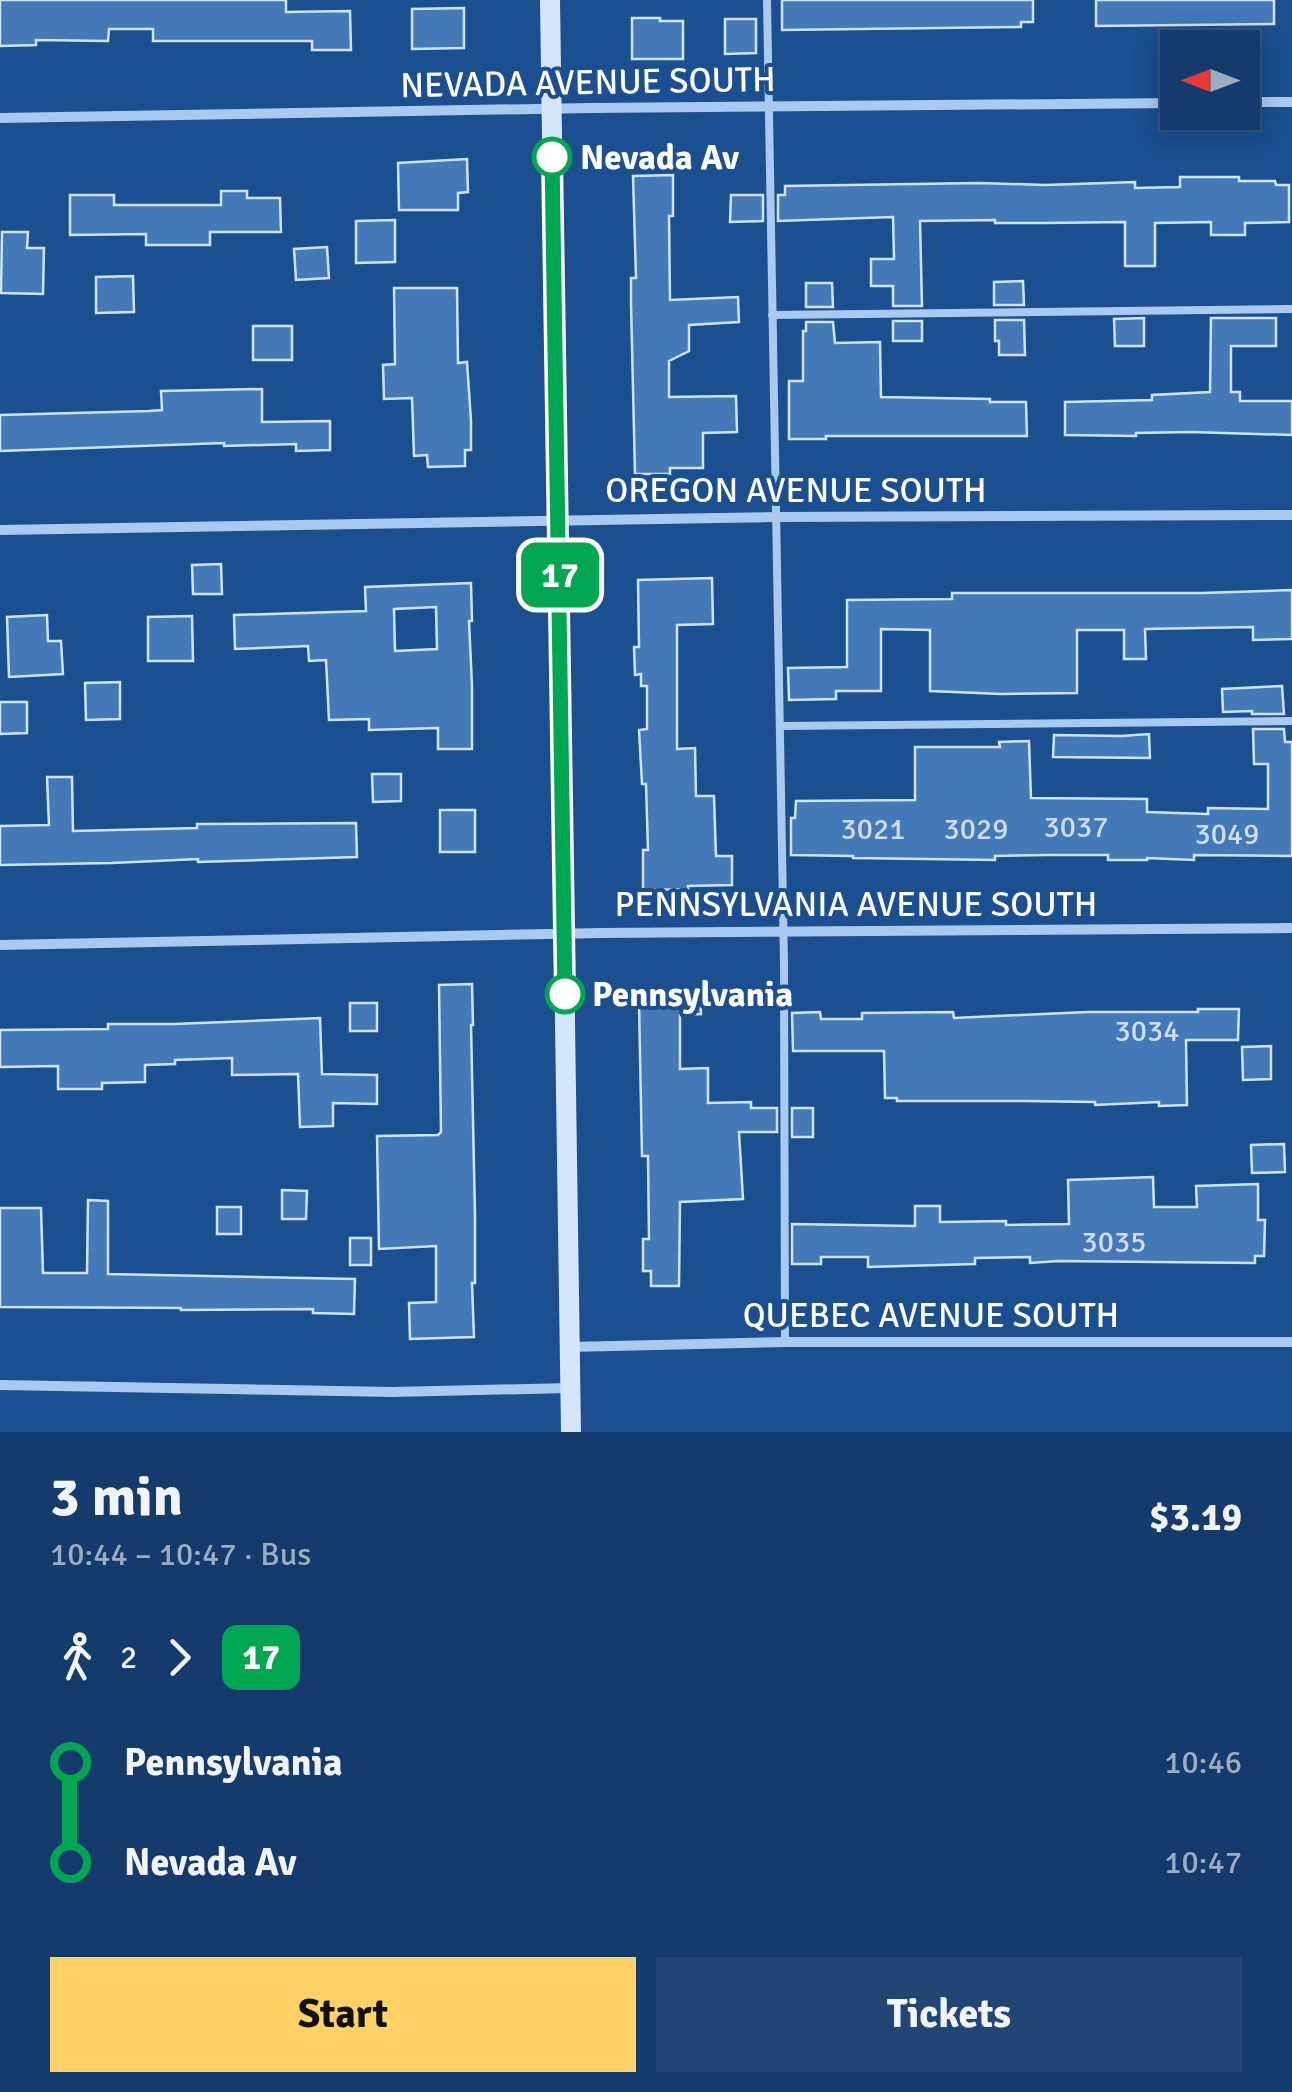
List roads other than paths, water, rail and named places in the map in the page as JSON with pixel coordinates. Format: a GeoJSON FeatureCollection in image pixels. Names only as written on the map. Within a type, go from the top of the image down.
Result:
{"type":"FeatureCollection","features":[{"type":"Feature","properties":{"kind":"main road"},"geometry":{"type":"LineString","coordinates":[[550,0],[571,1432]]}},
{"type":"Feature","properties":{"kind":"street"},"geometry":{"type":"LineString","coordinates":[[1260,102],[1292,102]]}},
{"type":"Feature","properties":{"kind":"street","name":"NEVADA AVENUE SOUTH"},"geometry":{"type":"LineString","coordinates":[[0,118],[1160,103]]}},
{"type":"Feature","properties":{"kind":"street","name":"OREGON AVENUE SOUTH"},"geometry":{"type":"LineString","coordinates":[[0,530],[776,517],[1292,515]]}},
{"type":"Feature","properties":{"kind":"street","name":"PENNSYLVANIA AVENUE SOUTH"},"geometry":{"type":"LineString","coordinates":[[0,945],[564,934],[1292,928]]}},
{"type":"Feature","properties":{"kind":"street","name":"QUEBEC AVENUE SOUTH"},"geometry":{"type":"LineString","coordinates":[[569,1347],[784,1342],[1292,1342]]}},
{"type":"Feature","properties":{"kind":"street"},"geometry":{"type":"LineString","coordinates":[[0,1385],[393,1392],[570,1388]]}},
{"type":"Feature","properties":{"kind":"lane"},"geometry":{"type":"LineString","coordinates":[[767,0],[783,933],[784,1342]]}},
{"type":"Feature","properties":{"kind":"lane"},"geometry":{"type":"LineString","coordinates":[[772,316],[1292,308]]}},
{"type":"Feature","properties":{"kind":"lane"},"geometry":{"type":"LineString","coordinates":[[780,726],[1292,721]]}},
{"type":"Feature","properties":{"kind":"place","name":"Nevada Av"},"geometry":{"type":"Point","coordinates":[552,157]}},
{"type":"Feature","properties":{"kind":"place","name":"Pennsylvania"},"geometry":{"type":"Point","coordinates":[565,994]}}]}
